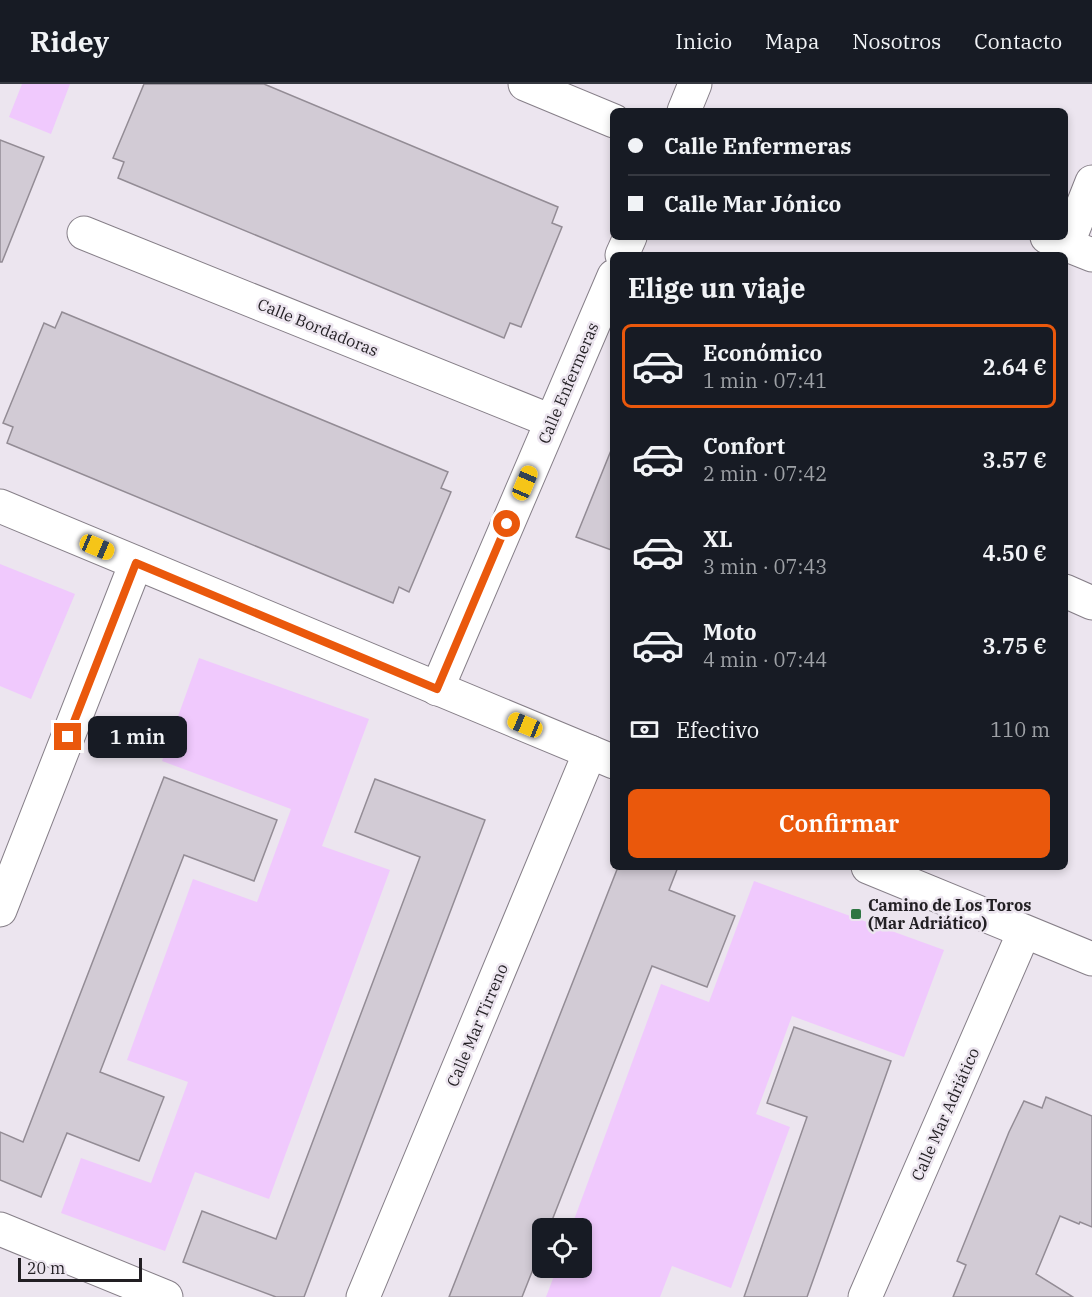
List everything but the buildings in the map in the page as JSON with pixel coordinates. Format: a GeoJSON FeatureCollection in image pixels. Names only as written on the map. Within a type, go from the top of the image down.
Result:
{"type":"FeatureCollection","features":[{"type":"Feature","properties":{"kind":"street"},"geometry":{"type":"LineString","coordinates":[[525,84],[610,119]]}},
{"type":"Feature","properties":{"kind":"street"},"geometry":{"type":"LineString","coordinates":[[685,108],[695,84]]}},
{"type":"Feature","properties":{"kind":"street"},"geometry":{"type":"LineString","coordinates":[[1069,246],[1092,182]]}},
{"type":"Feature","properties":{"kind":"street","name":"Calle Bordadoras"},"geometry":{"type":"LineString","coordinates":[[84,233],[551,421]]}},
{"type":"Feature","properties":{"kind":"street","name":"Calle Enfermeras"},"geometry":{"type":"LineString","coordinates":[[437,689],[610,285]]}},
{"type":"Feature","properties":{"kind":"street"},"geometry":{"type":"LineString","coordinates":[[0,506],[602,757]]}},
{"type":"Feature","properties":{"kind":"street"},"geometry":{"type":"LineString","coordinates":[[0,910],[136,563]]}},
{"type":"Feature","properties":{"kind":"street"},"geometry":{"type":"LineString","coordinates":[[1068,592],[1092,603]]}},
{"type":"Feature","properties":{"kind":"street","name":"Calle Mar Tirreno"},"geometry":{"type":"LineString","coordinates":[[363,1297],[602,757]]}},
{"type":"Feature","properties":{"kind":"street"},"geometry":{"type":"LineString","coordinates":[[875,870],[1092,959]]}},
{"type":"Feature","properties":{"kind":"street","name":"Calle Mar Adriático"},"geometry":{"type":"LineString","coordinates":[[865,1297],[1024,932]]}},
{"type":"Feature","properties":{"kind":"street"},"geometry":{"type":"LineString","coordinates":[[0,1229],[166,1297]]}},
{"type":"Feature","properties":{"kind":"shaded area"},"geometry":{"type":"Polygon","coordinates":[[[22,84],[70,84],[51,134],[9,117],[22,84]]]}},
{"type":"Feature","properties":{"kind":"shaded area"},"geometry":{"type":"Polygon","coordinates":[[[0,564],[75,594],[31,699],[0,686],[0,564]]]}},
{"type":"Feature","properties":{"kind":"shaded area"},"geometry":{"type":"Polygon","coordinates":[[[199,658],[369,719],[322,846],[390,870],[269,1199],[195,1172],[165,1251],[61,1213],[81,1158],[151,1183],[188,1082],[127,1060],[193,879],[257,902],[291,809],[162,761],[199,658]]]}},
{"type":"Feature","properties":{"kind":"shaded area"},"geometry":{"type":"Polygon","coordinates":[[[754,881],[944,950],[904,1057],[792,1016],[756,1114],[790,1127],[731,1288],[672,1266],[660,1297],[546,1297],[553,1278],[592,1278],[592,1218],[575,1218],[661,984],[709,1002],[754,881]]]}},
{"type":"Feature","properties":{"kind":"place","name":"Camino de Los Toros (Mar Adriático)"},"geometry":{"type":"Point","coordinates":[856,914]}},
{"type":"Feature","properties":{"kind":"route"},"geometry":{"type":"LineString","coordinates":[[68,737],[136,563],[437,689],[507,524]]}}]}
